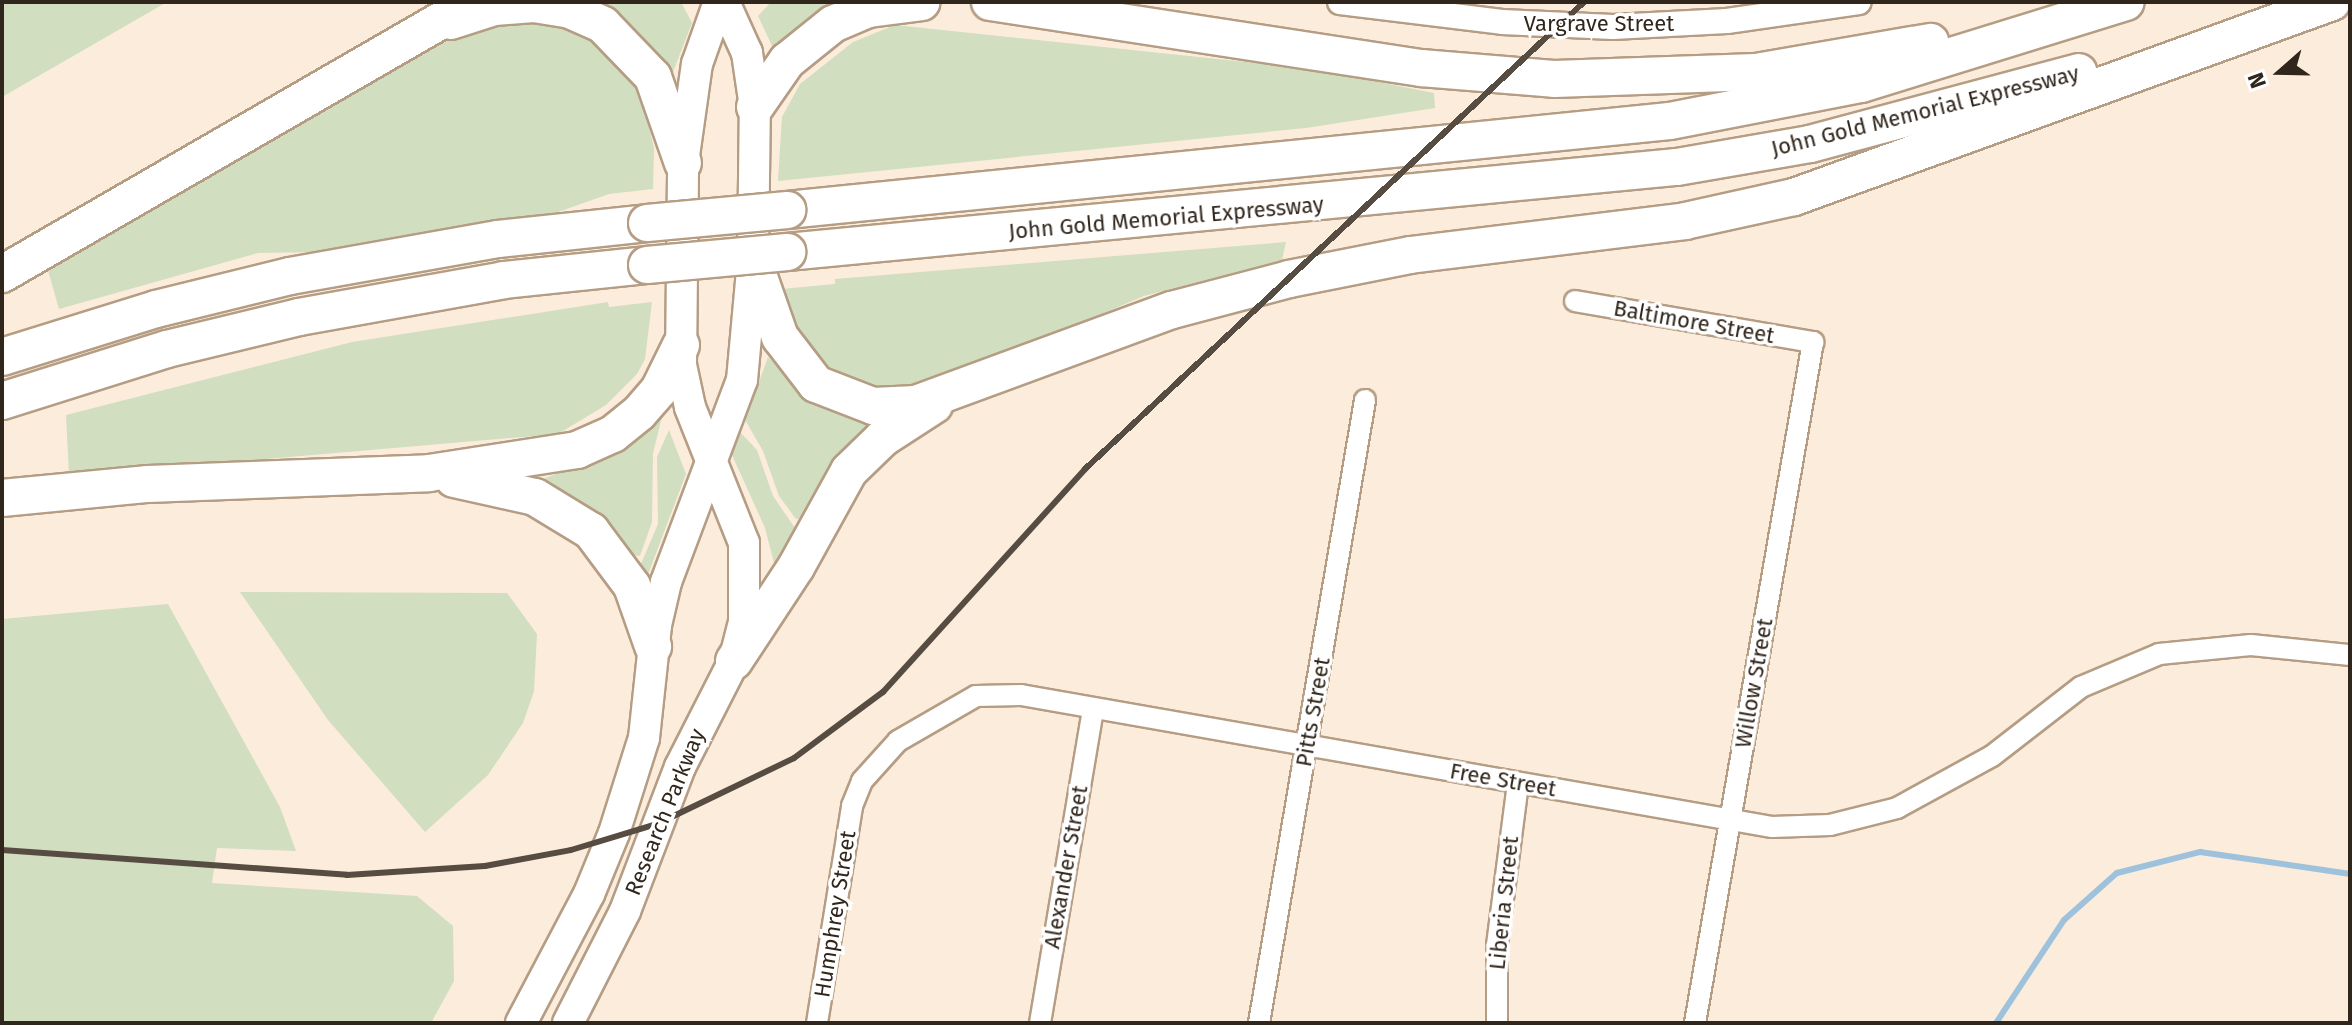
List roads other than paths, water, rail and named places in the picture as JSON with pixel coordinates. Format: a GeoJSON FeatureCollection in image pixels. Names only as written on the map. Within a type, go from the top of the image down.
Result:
{"type":"FeatureCollection","features":[{"type":"Feature","properties":{"kind":"highway"},"geometry":{"type":"LineString","coordinates":[[2,274],[442,24],[473,2]]}},
{"type":"Feature","properties":{"kind":"highway"},"geometry":{"type":"LineString","coordinates":[[755,107],[787,61],[833,24],[869,9],[922,2]]}},
{"type":"Feature","properties":{"kind":"highway"},"geometry":{"type":"LineString","coordinates":[[990,2],[1421,68],[1625,80],[1816,64],[2125,2]]}},
{"type":"Feature","properties":{"kind":"highway","name":"John Gold Memorial Expressway"},"geometry":{"type":"LineString","coordinates":[[2,357],[170,306],[347,265],[498,239],[1670,121],[1861,84],[2125,2]]}},
{"type":"Feature","properties":{"kind":"highway","name":"John Gold Memorial Expressway"},"geometry":{"type":"LineString","coordinates":[[2,401],[221,335],[369,302],[647,265],[770,256],[1677,167],[1887,125],[2324,2]]}},
{"type":"Feature","properties":{"kind":"highway"},"geometry":{"type":"LineString","coordinates":[[734,661],[796,567],[849,471],[883,438],[948,397],[1172,310],[1289,279],[1425,253],[1685,221],[1794,197],[2332,2]]}},
{"type":"Feature","properties":{"kind":"highway"},"geometry":{"type":"LineString","coordinates":[[442,24],[494,7],[534,4],[570,10],[603,25],[653,77],[683,163]]}},
{"type":"Feature","properties":{"kind":"highway"},"geometry":{"type":"LineString","coordinates":[[770,256],[780,337],[816,384],[873,406],[948,397]]}},
{"type":"Feature","properties":{"kind":"highway"},"geometry":{"type":"LineString","coordinates":[[2,498],[54,492],[429,473],[595,444],[650,402],[681,345]]}},
{"type":"Feature","properties":{"kind":"highway"},"geometry":{"type":"LineString","coordinates":[[429,473],[535,497],[574,518],[623,570],[653,646]]}},
{"type":"Feature","properties":{"kind":"main road","name":"Research Parkway"},"geometry":{"type":"LineString","coordinates":[[521,1023],[589,894],[614,833],[644,738],[653,646],[666,582],[742,380],[770,256],[747,53],[722,2]]}},
{"type":"Feature","properties":{"kind":"main road","name":"Research Parkway"},"geometry":{"type":"LineString","coordinates":[[568,1023],[625,911],[692,739],[734,661],[746,604],[747,563],[739,525],[684,386],[681,345],[683,163],[697,64],[722,2]]}},
{"type":"Feature","properties":{"kind":"street","name":"Vargrave Street"},"geometry":{"type":"LineString","coordinates":[[1340,2],[1613,27],[1727,21],[1859,2]]}},
{"type":"Feature","properties":{"kind":"street","name":"Baltimore Street"},"geometry":{"type":"LineString","coordinates":[[1575,301],[1813,342]]}},
{"type":"Feature","properties":{"kind":"street","name":"Willow Street"},"geometry":{"type":"LineString","coordinates":[[1695,1023],[1813,342]]}},
{"type":"Feature","properties":{"kind":"street","name":"Pitts Street"},"geometry":{"type":"LineString","coordinates":[[1259,1023],[1365,400]]}},
{"type":"Feature","properties":{"kind":"street","name":"Free Street"},"geometry":{"type":"LineString","coordinates":[[852,806],[878,759],[907,734],[959,703],[994,693],[1308,743],[1729,822],[1830,825],[1897,808],[1992,756],[2081,687],[2159,654],[2251,645],[2350,655]]}},
{"type":"Feature","properties":{"kind":"street","name":"Alexander Street"},"geometry":{"type":"LineString","coordinates":[[1040,1023],[1093,711]]}},
{"type":"Feature","properties":{"kind":"street","name":"Liberia Street"},"geometry":{"type":"LineString","coordinates":[[1497,1023],[1497,945],[1518,783]]}},
{"type":"Feature","properties":{"kind":"street","name":"Humphrey Street"},"geometry":{"type":"LineString","coordinates":[[817,1023],[852,806]]}},
{"type":"Feature","properties":{"kind":"waterway"},"geometry":{"type":"LineString","coordinates":[[1996,1023],[2064,920],[2117,873],[2200,852],[2350,874]]}},
{"type":"Feature","properties":{"kind":"railway"},"geometry":{"type":"LineString","coordinates":[[2,850],[347,875],[485,866],[571,850],[657,824],[794,758],[883,692],[1085,469],[1584,2]]}}]}
